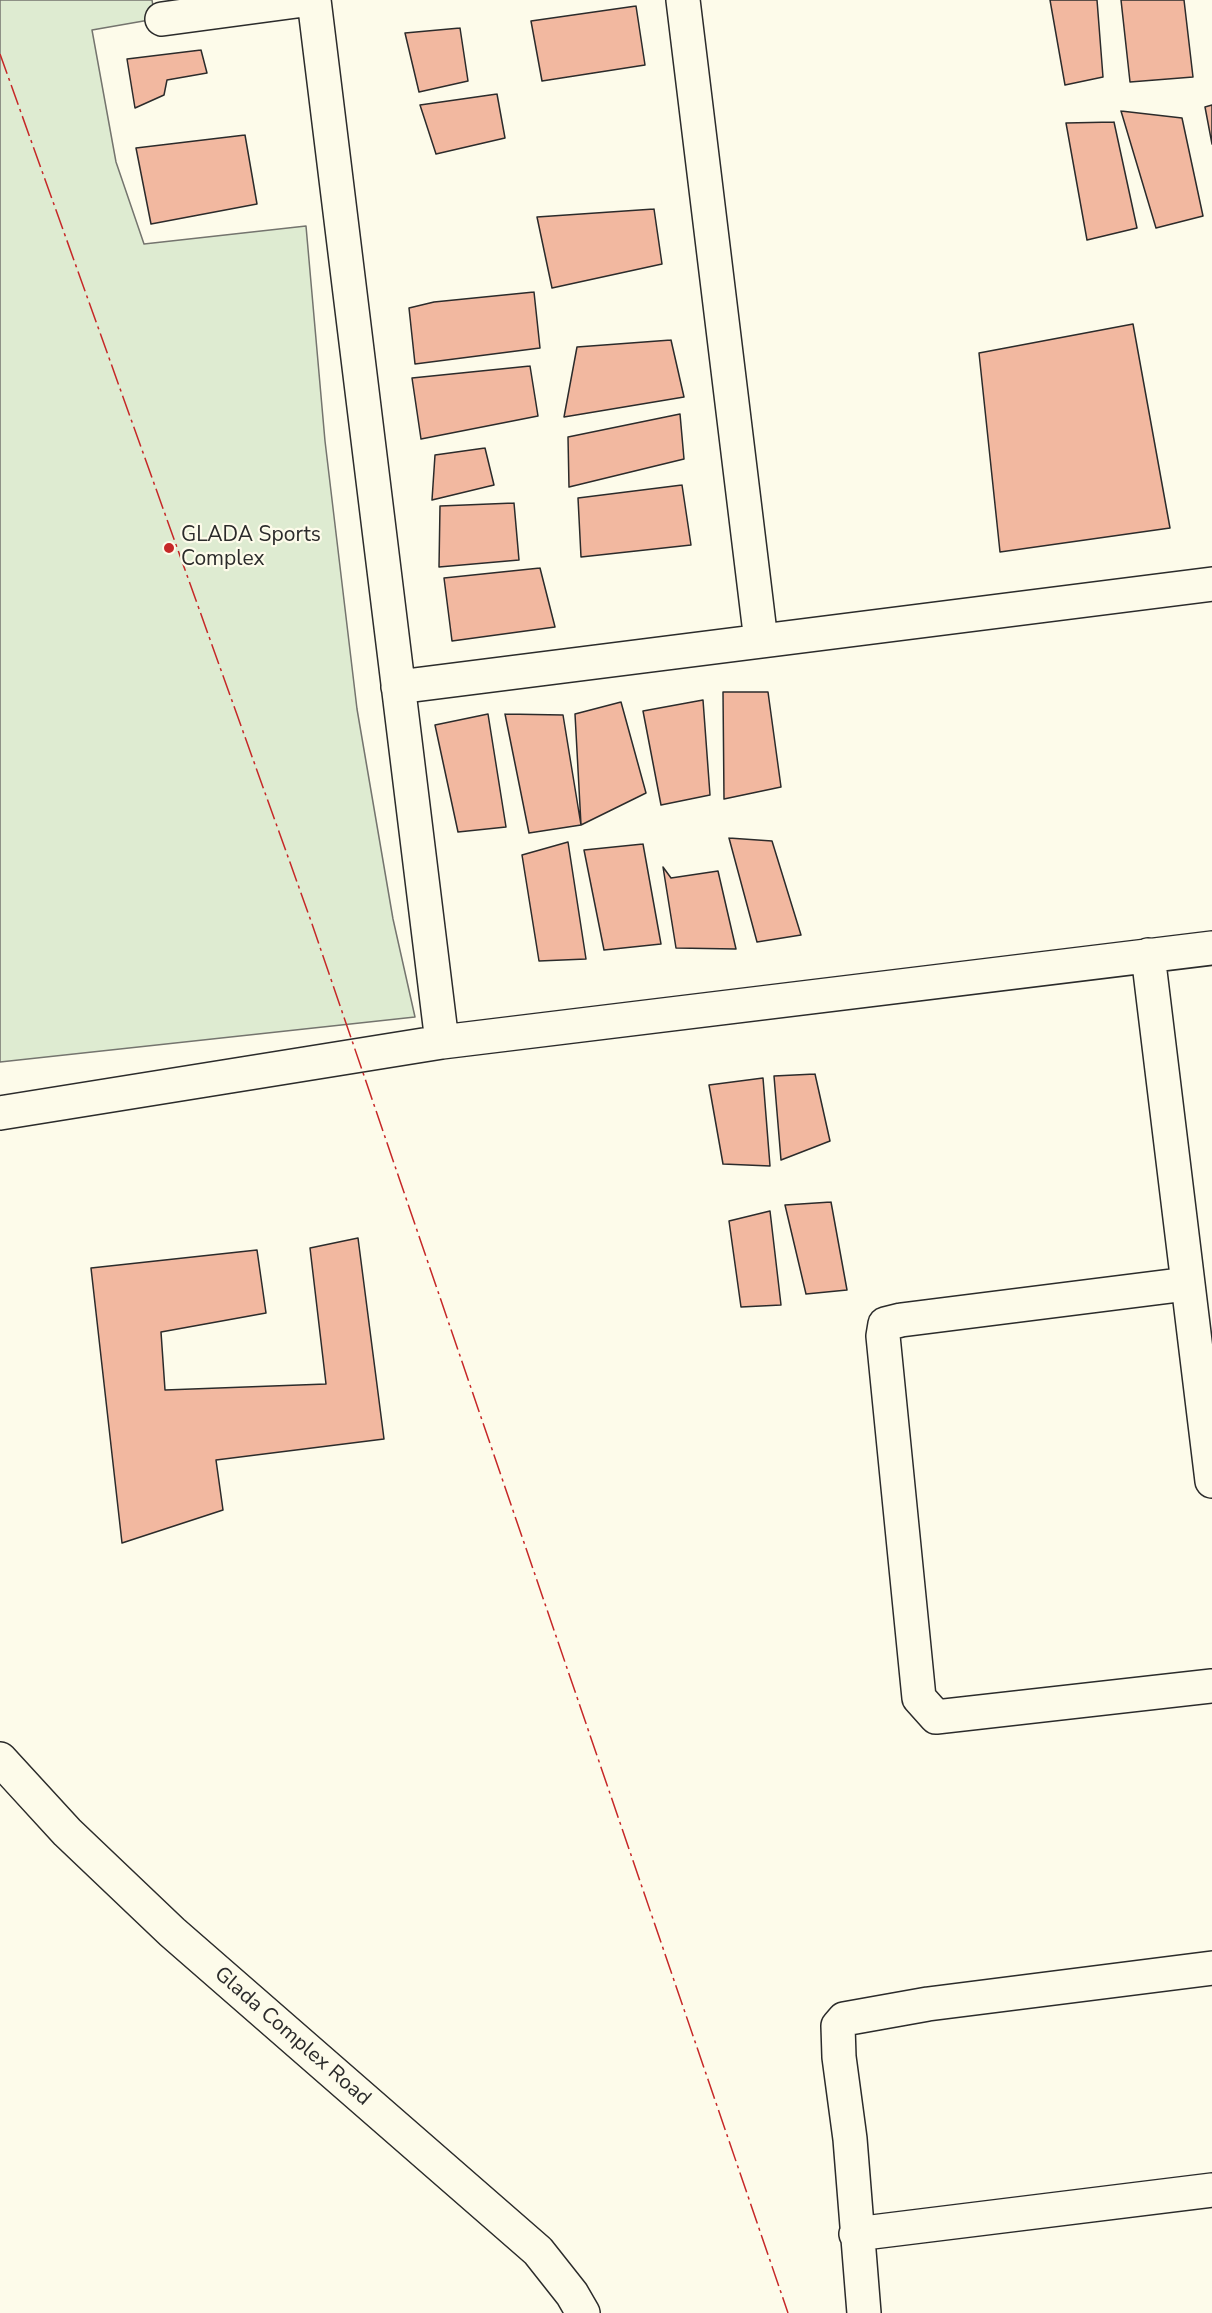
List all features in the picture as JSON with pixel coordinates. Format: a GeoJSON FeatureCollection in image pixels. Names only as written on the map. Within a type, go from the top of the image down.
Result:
{"type":"FeatureCollection","features":[{"type":"Feature","properties":{"kind":"street"},"geometry":{"type":"LineString","coordinates":[[162,19],[304,0]]}},
{"type":"Feature","properties":{"kind":"street"},"geometry":{"type":"LineString","coordinates":[[314,0],[442,1042]]}},
{"type":"Feature","properties":{"kind":"street"},"geometry":{"type":"LineString","coordinates":[[683,0],[761,641]]}},
{"type":"Feature","properties":{"kind":"street"},"geometry":{"type":"LineString","coordinates":[[398,687],[1212,584]]}},
{"type":"Feature","properties":{"kind":"street"},"geometry":{"type":"LineString","coordinates":[[0,1113],[442,1042],[1212,948]]}},
{"type":"Feature","properties":{"kind":"street"},"geometry":{"type":"LineString","coordinates":[[1148,956],[1212,1481]]}},
{"type":"Feature","properties":{"kind":"street"},"geometry":{"type":"LineString","coordinates":[[1187,1284],[901,1320],[885,1324],[883,1336],[919,1698],[936,1716],[1212,1686]]}},
{"type":"Feature","properties":{"kind":"street","name":"Glada Complex Road"},"geometry":{"type":"LineString","coordinates":[[0,1760],[67,1832],[172,1932],[538,2251],[572,2294],[583,2313]]}},
{"type":"Feature","properties":{"kind":"street"},"geometry":{"type":"LineString","coordinates":[[864,2313],[850,2139],[839,2057],[838,2026],[844,2019],[928,2004],[1212,1968]]}},
{"type":"Feature","properties":{"kind":"street"},"geometry":{"type":"LineString","coordinates":[[856,2234],[1212,2190]]}},
{"type":"Feature","properties":{"kind":"green space","name":"GLADA Sports Complex"},"geometry":{"type":"Polygon","coordinates":[[[0,0],[152,0],[155,19],[92,30],[116,162],[144,244],[306,226],[325,441],[357,709],[393,919],[415,1017],[0,1062],[0,0]]]}},
{"type":"Feature","properties":{"kind":"building"},"geometry":{"type":"Polygon","coordinates":[[[1050,0],[1097,0],[1103,77],[1065,85],[1050,0]]]}},
{"type":"Feature","properties":{"kind":"building"},"geometry":{"type":"Polygon","coordinates":[[[1121,0],[1184,0],[1193,77],[1130,82],[1121,0]]]}},
{"type":"Feature","properties":{"kind":"building"},"geometry":{"type":"Polygon","coordinates":[[[636,6],[645,65],[542,81],[531,21],[636,6]]]}},
{"type":"Feature","properties":{"kind":"building"},"geometry":{"type":"Polygon","coordinates":[[[460,28],[468,81],[419,92],[405,33],[460,28]]]}},
{"type":"Feature","properties":{"kind":"building"},"geometry":{"type":"Polygon","coordinates":[[[201,50],[207,73],[167,80],[164,95],[135,108],[127,59],[201,50]]]}},
{"type":"Feature","properties":{"kind":"building"},"geometry":{"type":"Polygon","coordinates":[[[497,94],[505,138],[436,154],[420,105],[497,94]]]}},
{"type":"Feature","properties":{"kind":"building"},"geometry":{"type":"Polygon","coordinates":[[[1212,105],[1212,144],[1205,107],[1212,105]]]}},
{"type":"Feature","properties":{"kind":"building"},"geometry":{"type":"Polygon","coordinates":[[[1121,111],[1182,118],[1203,216],[1156,228],[1121,111]]]}},
{"type":"Feature","properties":{"kind":"building"},"geometry":{"type":"Polygon","coordinates":[[[1114,122],[1137,228],[1087,240],[1066,123],[1114,122]]]}},
{"type":"Feature","properties":{"kind":"building"},"geometry":{"type":"Polygon","coordinates":[[[245,135],[257,204],[151,224],[136,148],[245,135]]]}},
{"type":"Feature","properties":{"kind":"building"},"geometry":{"type":"Polygon","coordinates":[[[654,209],[662,264],[552,288],[537,217],[654,209]]]}},
{"type":"Feature","properties":{"kind":"building"},"geometry":{"type":"Polygon","coordinates":[[[534,292],[540,348],[415,364],[409,308],[434,302],[534,292]]]}},
{"type":"Feature","properties":{"kind":"building"},"geometry":{"type":"Polygon","coordinates":[[[1133,324],[1170,528],[1000,552],[979,353],[1133,324]]]}},
{"type":"Feature","properties":{"kind":"building"},"geometry":{"type":"Polygon","coordinates":[[[671,340],[684,397],[564,417],[577,347],[671,340]]]}},
{"type":"Feature","properties":{"kind":"building"},"geometry":{"type":"Polygon","coordinates":[[[530,366],[538,416],[421,439],[412,378],[530,366]]]}},
{"type":"Feature","properties":{"kind":"building"},"geometry":{"type":"Polygon","coordinates":[[[680,414],[684,459],[569,487],[568,437],[680,414]]]}},
{"type":"Feature","properties":{"kind":"building"},"geometry":{"type":"Polygon","coordinates":[[[485,448],[494,485],[432,500],[435,455],[485,448]]]}},
{"type":"Feature","properties":{"kind":"building"},"geometry":{"type":"Polygon","coordinates":[[[682,485],[691,545],[581,557],[578,498],[682,485]]]}},
{"type":"Feature","properties":{"kind":"building"},"geometry":{"type":"Polygon","coordinates":[[[514,503],[519,560],[439,567],[440,506],[514,503]]]}},
{"type":"Feature","properties":{"kind":"building"},"geometry":{"type":"Polygon","coordinates":[[[540,568],[555,627],[452,641],[444,578],[540,568]]]}},
{"type":"Feature","properties":{"kind":"building"},"geometry":{"type":"Polygon","coordinates":[[[723,692],[768,692],[781,787],[724,799],[723,692]]]}},
{"type":"Feature","properties":{"kind":"building"},"geometry":{"type":"Polygon","coordinates":[[[703,700],[710,795],[661,805],[643,711],[703,700]]]}},
{"type":"Feature","properties":{"kind":"building"},"geometry":{"type":"Polygon","coordinates":[[[621,702],[646,793],[581,825],[575,714],[621,702]]]}},
{"type":"Feature","properties":{"kind":"building"},"geometry":{"type":"Polygon","coordinates":[[[488,714],[506,827],[458,832],[435,725],[488,714]]]}},
{"type":"Feature","properties":{"kind":"building"},"geometry":{"type":"Polygon","coordinates":[[[505,714],[563,715],[581,825],[529,833],[505,714]]]}},
{"type":"Feature","properties":{"kind":"building"},"geometry":{"type":"Polygon","coordinates":[[[729,838],[772,841],[801,935],[757,942],[729,838]]]}},
{"type":"Feature","properties":{"kind":"building"},"geometry":{"type":"Polygon","coordinates":[[[568,842],[586,959],[539,961],[522,855],[568,842]]]}},
{"type":"Feature","properties":{"kind":"building"},"geometry":{"type":"Polygon","coordinates":[[[643,844],[661,944],[604,950],[584,850],[643,844]]]}},
{"type":"Feature","properties":{"kind":"building"},"geometry":{"type":"Polygon","coordinates":[[[663,867],[671,878],[718,871],[736,949],[676,948],[663,867]]]}},
{"type":"Feature","properties":{"kind":"building"},"geometry":{"type":"Polygon","coordinates":[[[815,1074],[830,1141],[781,1160],[774,1076],[815,1074]]]}},
{"type":"Feature","properties":{"kind":"building"},"geometry":{"type":"Polygon","coordinates":[[[763,1078],[770,1166],[723,1164],[709,1085],[763,1078]]]}},
{"type":"Feature","properties":{"kind":"building"},"geometry":{"type":"Polygon","coordinates":[[[831,1202],[847,1290],[806,1294],[785,1205],[831,1202]]]}},
{"type":"Feature","properties":{"kind":"building"},"geometry":{"type":"Polygon","coordinates":[[[770,1211],[781,1305],[741,1307],[729,1221],[770,1211]]]}},
{"type":"Feature","properties":{"kind":"building"},"geometry":{"type":"Polygon","coordinates":[[[358,1238],[384,1439],[216,1460],[223,1510],[122,1543],[91,1268],[257,1250],[266,1313],[161,1332],[165,1390],[326,1384],[310,1248],[358,1238]]]}},
{"type":"Feature","properties":{"kind":"power"},"geometry":{"type":"LineString","coordinates":[[0,54],[311,921],[788,2313]]}},
{"type":"Feature","properties":{"kind":"place","name":"GLADA Sports Complex"},"geometry":{"type":"Point","coordinates":[169,548]}}]}
